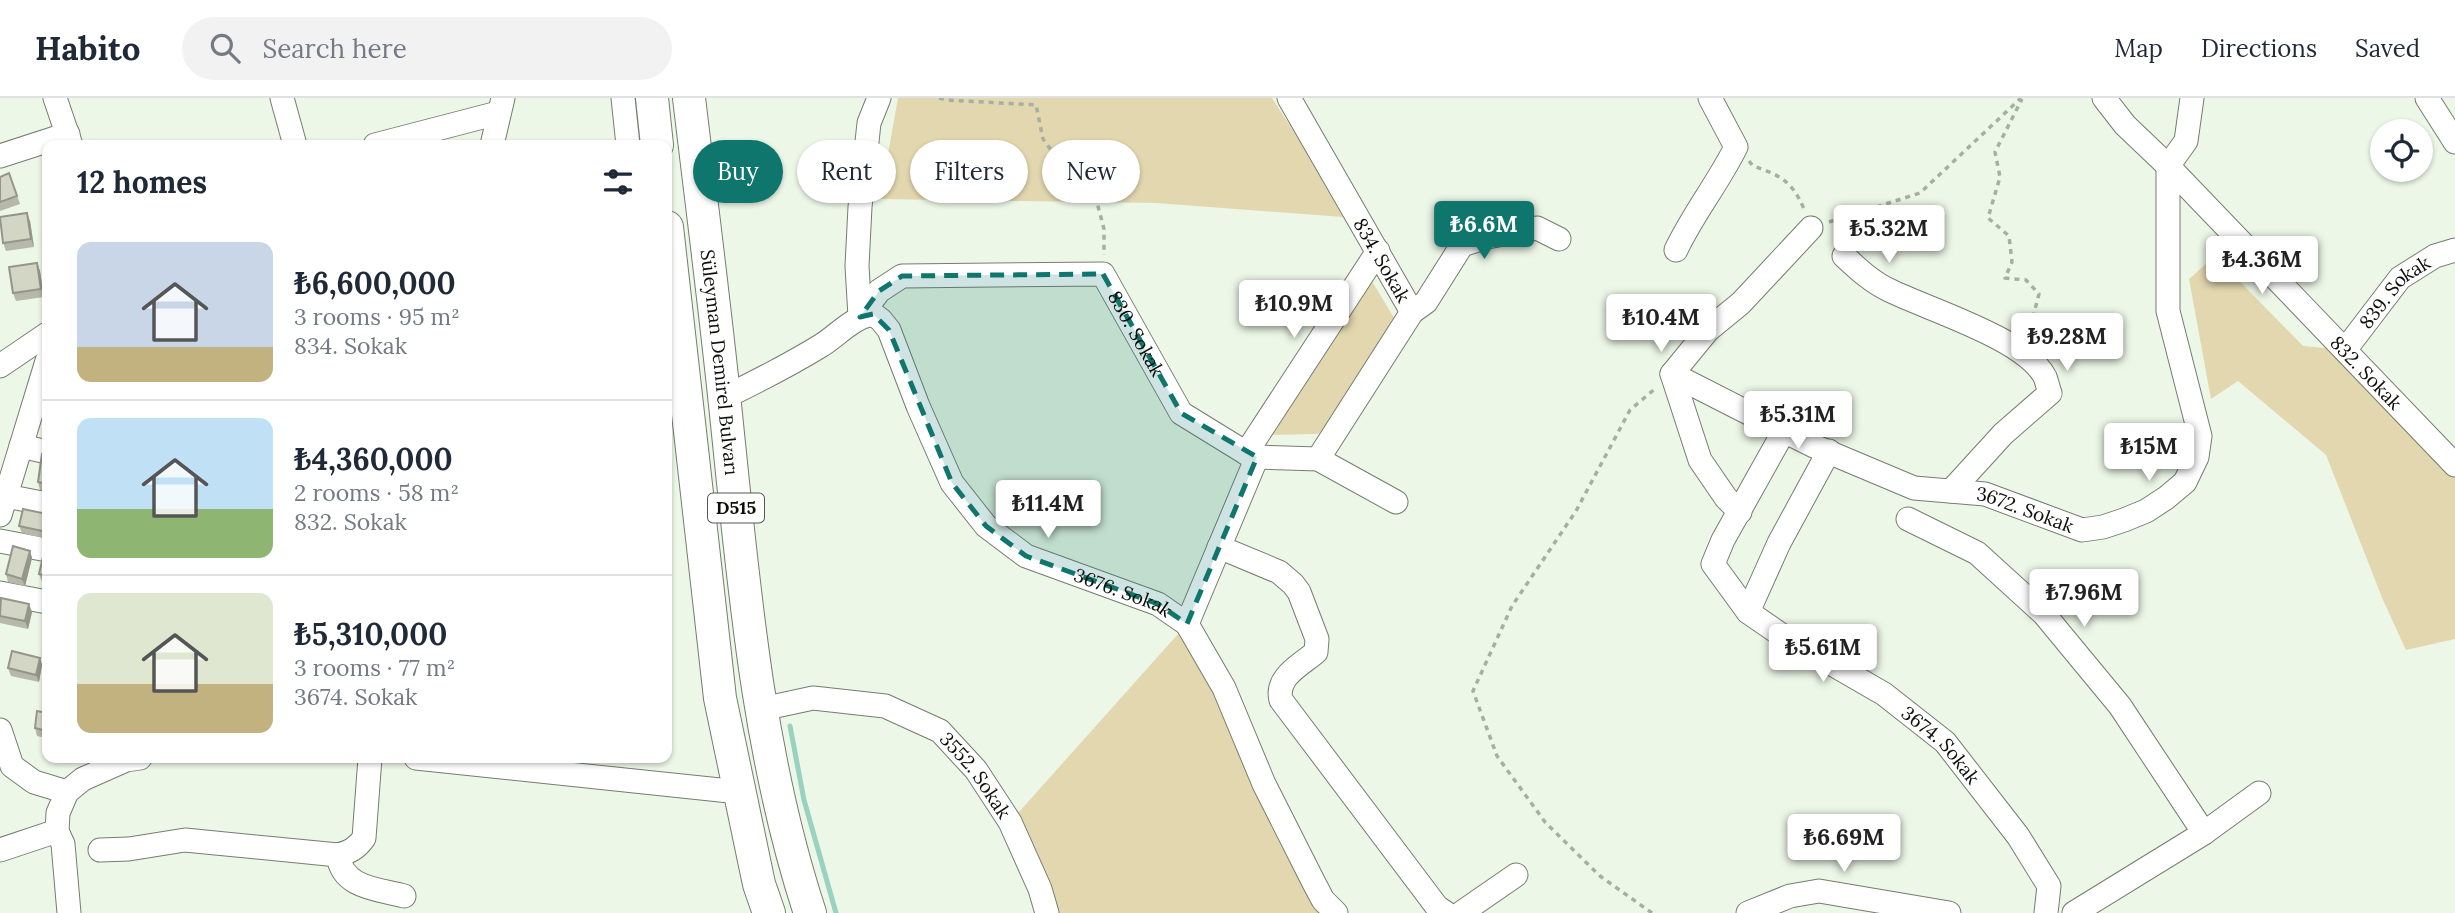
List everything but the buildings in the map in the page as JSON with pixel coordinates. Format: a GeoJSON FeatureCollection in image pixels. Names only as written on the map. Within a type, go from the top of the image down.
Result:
{"type":"FeatureCollection","features":[{"type":"Feature","properties":{"kind":"highway"},"geometry":{"type":"LineString","coordinates":[[652,98],[656,140]]}},
{"type":"Feature","properties":{"kind":"highway","name":"Süleyman Demirel Bulvarı"},"geometry":{"type":"LineString","coordinates":[[689,98],[725,397],[741,565],[772,778],[810,913]]}},
{"type":"Feature","properties":{"kind":"highway","name":"Süleyman Demirel Bulvarı"},"geometry":{"type":"LineString","coordinates":[[672,271],[720,698],[759,884],[769,913]]}},
{"type":"Feature","properties":{"kind":"street"},"geometry":{"type":"LineString","coordinates":[[55,98],[69,139]]}},
{"type":"Feature","properties":{"kind":"street"},"geometry":{"type":"LineString","coordinates":[[282,98],[294,140]]}},
{"type":"Feature","properties":{"kind":"street"},"geometry":{"type":"LineString","coordinates":[[623,98],[627,140]]}},
{"type":"Feature","properties":{"kind":"street"},"geometry":{"type":"LineString","coordinates":[[725,397],[756,383],[823,344],[860,317],[857,266],[860,207],[869,123],[878,98]]}},
{"type":"Feature","properties":{"kind":"street","name":"834. Sokak"},"geometry":{"type":"LineString","coordinates":[[1289,98],[1412,312]]}},
{"type":"Feature","properties":{"kind":"street"},"geometry":{"type":"LineString","coordinates":[[1676,250],[1686,229],[1720,179],[1736,147],[1710,98]]}},
{"type":"Feature","properties":{"kind":"street","name":"832. Sokak"},"geometry":{"type":"LineString","coordinates":[[2104,98],[2125,125],[2168,166],[2455,465]]}},
{"type":"Feature","properties":{"kind":"street"},"geometry":{"type":"LineString","coordinates":[[2168,166],[2186,141],[2192,98]]}},
{"type":"Feature","properties":{"kind":"street"},"geometry":{"type":"LineString","coordinates":[[2427,98],[2455,142]]}},
{"type":"Feature","properties":{"kind":"street"},"geometry":{"type":"LineString","coordinates":[[391,140],[500,106],[493,140]]}},
{"type":"Feature","properties":{"kind":"street"},"geometry":{"type":"LineString","coordinates":[[0,156],[42,146]]}},
{"type":"Feature","properties":{"kind":"street","name":"3672. Sokak"},"geometry":{"type":"LineString","coordinates":[[1672,374],[1784,431],[1914,488],[1985,494],[2082,530],[2103,527],[2147,511],[2185,482],[2197,457],[2200,436],[2168,311],[2168,166]]}},
{"type":"Feature","properties":{"kind":"street"},"geometry":{"type":"LineString","coordinates":[[1318,459],[1412,312],[1426,302],[1462,245],[1487,237],[1537,228],[1559,239]]}},
{"type":"Feature","properties":{"kind":"street"},"geometry":{"type":"LineString","coordinates":[[1784,431],[1740,512],[1726,498],[1700,460],[1672,374],[1708,330],[1741,303],[1811,228]]}},
{"type":"Feature","properties":{"kind":"street","name":"839. Sokak"},"geometry":{"type":"LineString","coordinates":[[2345,350],[2400,278],[2435,256],[2455,250]]}},
{"type":"Feature","properties":{"kind":"street"},"geometry":{"type":"LineString","coordinates":[[1187,624],[1219,547],[1252,455],[1378,251]]}},
{"type":"Feature","properties":{"kind":"street"},"geometry":{"type":"LineString","coordinates":[[1844,256],[1864,275],[1889,290],[2018,348],[2044,375],[2050,393],[2003,434],[1951,491]]}},
{"type":"Feature","properties":{"kind":"street","name":"830. Sokak"},"geometry":{"type":"LineString","coordinates":[[860,317],[879,291],[902,276],[1103,274],[1181,413],[1252,455],[1318,459],[1396,502]]}},
{"type":"Feature","properties":{"kind":"street","name":"3676. Sokak"},"geometry":{"type":"LineString","coordinates":[[860,317],[873,314],[889,330],[918,406],[952,483],[986,526],[1026,556],[1158,604],[1187,624],[1224,688],[1264,785],[1327,909]]}},
{"type":"Feature","properties":{"kind":"street"},"geometry":{"type":"LineString","coordinates":[[0,366],[42,337]]}},
{"type":"Feature","properties":{"kind":"street"},"geometry":{"type":"LineString","coordinates":[[42,377],[3,506],[42,505]]}},
{"type":"Feature","properties":{"kind":"street"},"geometry":{"type":"LineString","coordinates":[[21,446],[42,451]]}},
{"type":"Feature","properties":{"kind":"street"},"geometry":{"type":"LineString","coordinates":[[1748,612],[1779,543],[1829,451]]}},
{"type":"Feature","properties":{"kind":"street","name":"3674. Sokak"},"geometry":{"type":"LineString","coordinates":[[1740,512],[1723,540],[1713,564],[1748,612],[1780,634],[1884,694],[1945,742],[2018,836],[2049,886],[2046,913]]}},
{"type":"Feature","properties":{"kind":"street"},"geometry":{"type":"LineString","coordinates":[[1908,519],[1977,553],[2044,614],[2120,706],[2204,833]]}},
{"type":"Feature","properties":{"kind":"street"},"geometry":{"type":"LineString","coordinates":[[0,541],[42,549]]}},
{"type":"Feature","properties":{"kind":"street"},"geometry":{"type":"LineString","coordinates":[[1219,547],[1279,572],[1299,592],[1317,639],[1316,652],[1282,682],[1279,693],[1281,700],[1437,907],[1446,913]]}},
{"type":"Feature","properties":{"kind":"street"},"geometry":{"type":"LineString","coordinates":[[0,593],[42,601]]}},
{"type":"Feature","properties":{"kind":"street","name":"3552. Sokak"},"geometry":{"type":"LineString","coordinates":[[762,709],[813,698],[885,706],[940,732],[976,770],[1010,822],[1040,889],[1047,913]]}},
{"type":"Feature","properties":{"kind":"street"},"geometry":{"type":"LineString","coordinates":[[0,730],[12,766],[34,782],[67,792]]}},
{"type":"Feature","properties":{"kind":"street"},"geometry":{"type":"LineString","coordinates":[[69,913],[63,844],[57,831],[58,813],[67,792],[83,779],[120,763]]}},
{"type":"Feature","properties":{"kind":"street"},"geometry":{"type":"LineString","coordinates":[[100,850],[128,849],[185,840],[338,855],[356,848],[364,838],[370,763]]}},
{"type":"Feature","properties":{"kind":"street"},"geometry":{"type":"LineString","coordinates":[[464,763],[739,792]]}},
{"type":"Feature","properties":{"kind":"street"},"geometry":{"type":"LineString","coordinates":[[2074,913],[2204,833],[2259,793]]}},
{"type":"Feature","properties":{"kind":"street"},"geometry":{"type":"LineString","coordinates":[[0,850],[57,831]]}},
{"type":"Feature","properties":{"kind":"street"},"geometry":{"type":"LineString","coordinates":[[338,855],[343,872],[355,883],[404,897]]}},
{"type":"Feature","properties":{"kind":"street"},"geometry":{"type":"LineString","coordinates":[[1461,913],[1516,875]]}},
{"type":"Feature","properties":{"kind":"street"},"geometry":{"type":"LineString","coordinates":[[1748,913],[1790,896],[1819,891],[1949,913]]}},
{"type":"Feature","properties":{"kind":"path"},"geometry":{"type":"LineString","coordinates":[[939,98],[1036,105],[1043,139],[1066,170],[1095,195],[1104,229],[1103,274]]}},
{"type":"Feature","properties":{"kind":"path"},"geometry":{"type":"LineString","coordinates":[[1736,147],[1753,166],[1786,180],[1799,197],[1811,228],[1920,192],[2022,98]]}},
{"type":"Feature","properties":{"kind":"path"},"geometry":{"type":"LineString","coordinates":[[2001,340],[2020,324],[2029,332],[2039,294],[2026,280],[2005,278],[2012,262],[2009,236],[1988,218],[2000,177],[1995,152],[2022,98]]}},
{"type":"Feature","properties":{"kind":"path"},"geometry":{"type":"LineString","coordinates":[[1652,913],[1600,876],[1545,822],[1497,757],[1473,691],[1512,606],[1576,511],[1630,410],[1672,374]]}},
{"type":"Feature","properties":{"kind":"highlighted area"},"geometry":{"type":"Polygon","coordinates":[[[1103,274],[1181,413],[1257,457],[1187,624],[1158,604],[1026,556],[986,526],[952,483],[889,330],[873,314],[860,317],[879,291],[902,276],[1103,274]]]}},
{"type":"Feature","properties":{"kind":"shaded area"},"geometry":{"type":"Polygon","coordinates":[[[898,98],[1272,98],[1343,217],[1140,203],[1140,140],[1042,140],[1042,201],[1028,201],[1028,140],[910,140],[910,199],[896,199],[896,140],[891,140],[898,98]]]}},
{"type":"Feature","properties":{"kind":"shaded area"},"geometry":{"type":"Polygon","coordinates":[[[2215,256],[2303,346],[2345,350],[2455,465],[2455,639],[2406,650],[2383,600],[2326,455],[2238,381],[2211,399],[2189,279],[2215,256]]]}},
{"type":"Feature","properties":{"kind":"shaded area"},"geometry":{"type":"Polygon","coordinates":[[[1370,278],[1396,321],[1329,428],[1317,434],[1266,435],[1370,278]]]}},
{"type":"Feature","properties":{"kind":"shaded area"},"geometry":{"type":"Polygon","coordinates":[[[1187,624],[1324,913],[1047,913],[1010,822],[1187,624]]]}},
{"type":"Feature","properties":{"kind":"waterway"},"geometry":{"type":"LineString","coordinates":[[790,726],[804,800],[836,913]]}}]}
